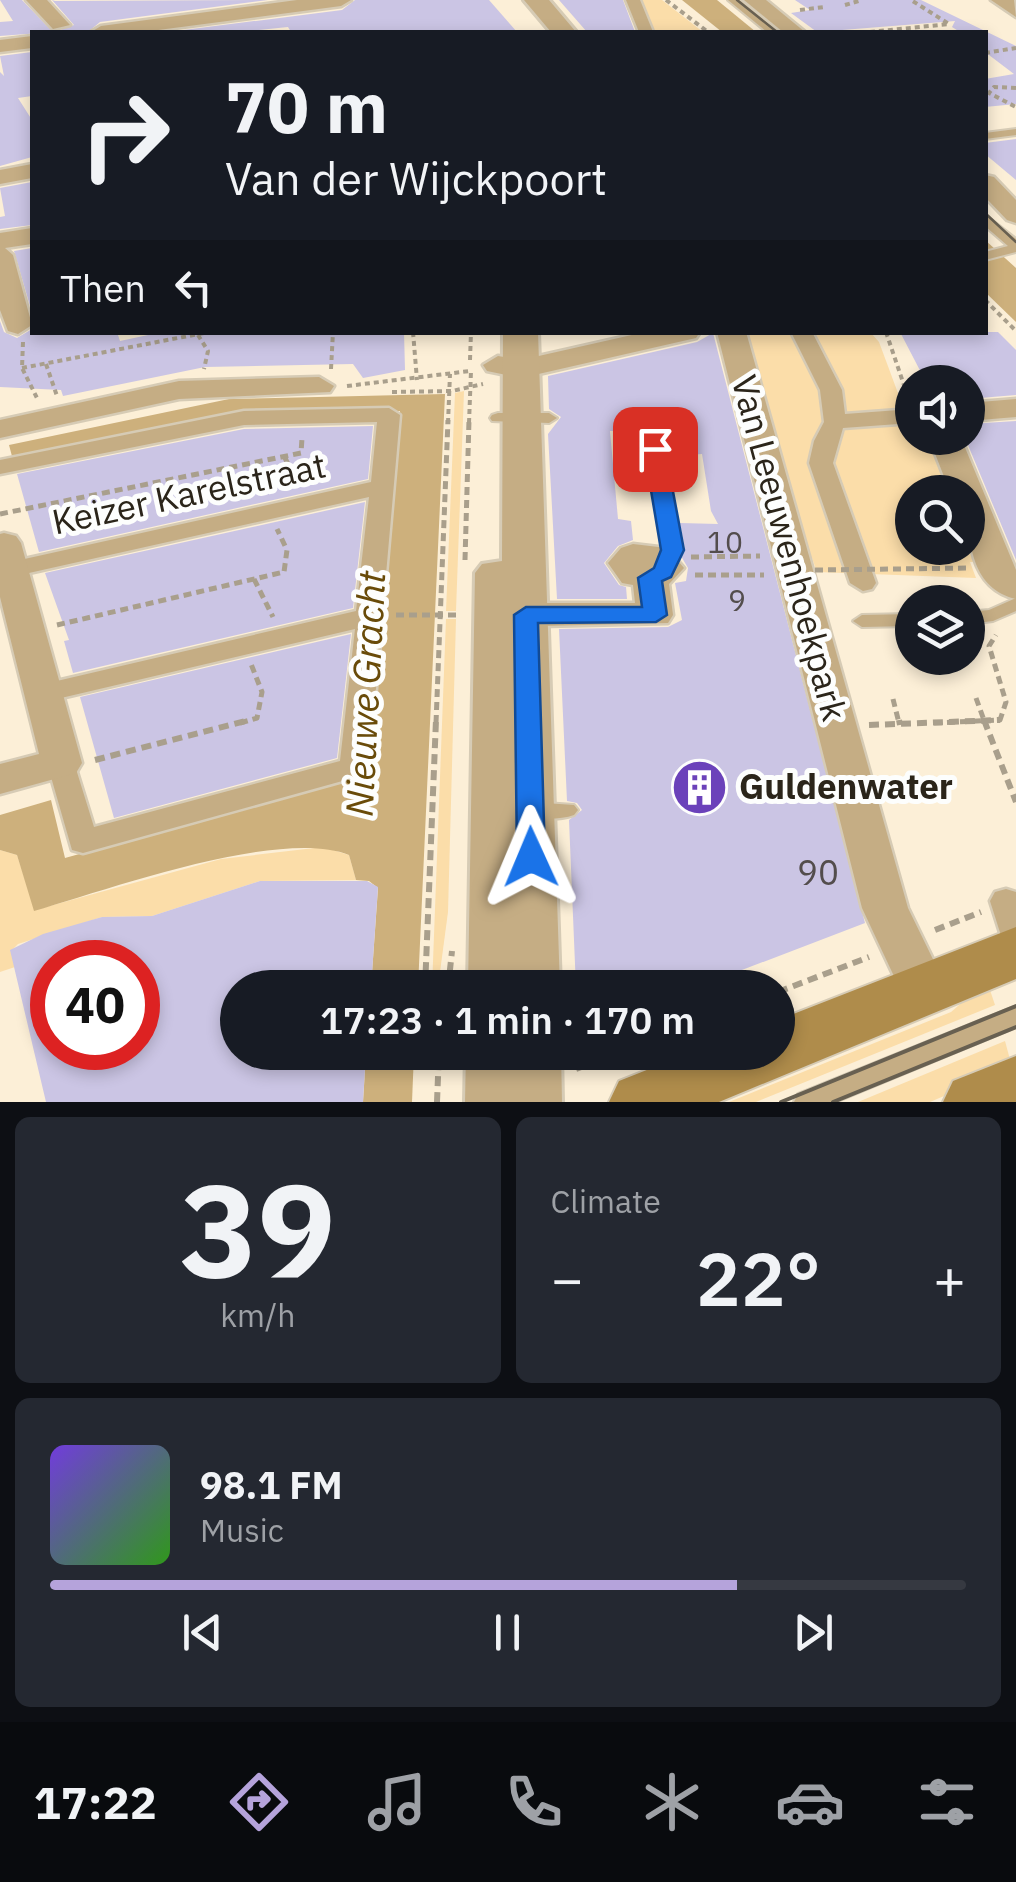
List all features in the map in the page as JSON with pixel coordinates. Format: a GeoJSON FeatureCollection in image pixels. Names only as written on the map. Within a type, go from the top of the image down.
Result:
{"type":"FeatureCollection","features":[{"type":"Feature","properties":{"kind":"main road"},"geometry":{"type":"LineString","coordinates":[[795,1039],[912,968],[1011,927]]}},
{"type":"Feature","properties":{"kind":"main road"},"geometry":{"type":"LineString","coordinates":[[644,1102],[725,1070]]}},
{"type":"Feature","properties":{"kind":"main road"},"geometry":{"type":"LineString","coordinates":[[977,1102],[1016,1086]]}},
{"type":"Feature","properties":{"kind":"street"},"geometry":{"type":"LineString","coordinates":[[36,0],[60,26]]}},
{"type":"Feature","properties":{"kind":"street"},"geometry":{"type":"LineString","coordinates":[[116,30],[341,0]]}},
{"type":"Feature","properties":{"kind":"street"},"geometry":{"type":"LineString","coordinates":[[634,0],[645,30]]}},
{"type":"Feature","properties":{"kind":"street"},"geometry":{"type":"LineString","coordinates":[[754,0],[792,30]]}},
{"type":"Feature","properties":{"kind":"street"},"geometry":{"type":"LineString","coordinates":[[1001,0],[1016,10]]}},
{"type":"Feature","properties":{"kind":"street"},"geometry":{"type":"LineString","coordinates":[[531,1],[547,30]]}},
{"type":"Feature","properties":{"kind":"street"},"geometry":{"type":"LineString","coordinates":[[531,1],[562,30]]}},
{"type":"Feature","properties":{"kind":"street"},"geometry":{"type":"LineString","coordinates":[[0,46],[30,42]]}},
{"type":"Feature","properties":{"kind":"street"},"geometry":{"type":"LineString","coordinates":[[0,177],[30,171]]}},
{"type":"Feature","properties":{"kind":"street"},"geometry":{"type":"LineString","coordinates":[[988,185],[1016,214]]}},
{"type":"Feature","properties":{"kind":"street"},"geometry":{"type":"LineString","coordinates":[[17,325],[1,241],[30,236]]}},
{"type":"Feature","properties":{"kind":"street"},"geometry":{"type":"LineString","coordinates":[[531,970],[531,806],[496,615],[504,374],[673,335]]}},
{"type":"Feature","properties":{"kind":"street","name":"Van Leeuwenhoekpark"},"geometry":{"type":"LineString","coordinates":[[733,335],[806,572],[836,725],[886,908],[912,968]]}},
{"type":"Feature","properties":{"kind":"street","name":"Van Leeuwenhoekpark"},"geometry":{"type":"LineString","coordinates":[[803,335],[831,390],[835,422],[824,441],[821,464],[863,584]]}},
{"type":"Feature","properties":{"kind":"street"},"geometry":{"type":"LineString","coordinates":[[0,429],[200,388],[330,386]]}},
{"type":"Feature","properties":{"kind":"street"},"geometry":{"type":"LineString","coordinates":[[985,411],[1016,408]]}},
{"type":"Feature","properties":{"kind":"street"},"geometry":{"type":"LineString","coordinates":[[0,467],[244,418],[389,415],[374,616],[354,768],[83,842],[3,539]]}},
{"type":"Feature","properties":{"kind":"street"},"geometry":{"type":"LineString","coordinates":[[835,422],[895,415]]}},
{"type":"Feature","properties":{"kind":"street","name":"Keizer Karelstraat"},"geometry":{"type":"LineString","coordinates":[[3,539],[269,512],[382,487]]}},
{"type":"Feature","properties":{"kind":"street"},"geometry":{"type":"LineString","coordinates":[[985,540],[998,573],[1016,588]]}},
{"type":"Feature","properties":{"kind":"street"},"geometry":{"type":"LineString","coordinates":[[496,615],[656,615],[667,568]]}},
{"type":"Feature","properties":{"kind":"street"},"geometry":{"type":"LineString","coordinates":[[44,692],[282,634],[374,616]]}},
{"type":"Feature","properties":{"kind":"street"},"geometry":{"type":"LineString","coordinates":[[0,779],[62,766]]}},
{"type":"Feature","properties":{"kind":"street"},"geometry":{"type":"LineString","coordinates":[[499,970],[531,806]]}},
{"type":"Feature","properties":{"kind":"street"},"geometry":{"type":"LineString","coordinates":[[1011,927],[1016,936]]}},
{"type":"Feature","properties":{"kind":"street"},"geometry":{"type":"LineString","coordinates":[[496,1070],[496,1102]]}},
{"type":"Feature","properties":{"kind":"street"},"geometry":{"type":"LineString","coordinates":[[531,1070],[531,1102]]}},
{"type":"Feature","properties":{"kind":"lane"},"geometry":{"type":"LineString","coordinates":[[733,0],[770,30]]}},
{"type":"Feature","properties":{"kind":"lane"},"geometry":{"type":"LineString","coordinates":[[531,1],[561,17],[573,30]]}},
{"type":"Feature","properties":{"kind":"lane"},"geometry":{"type":"LineString","coordinates":[[988,136],[1016,132]]}},
{"type":"Feature","properties":{"kind":"lane"},"geometry":{"type":"LineString","coordinates":[[988,222],[1016,247]]}},
{"type":"Feature","properties":{"kind":"lane"},"geometry":{"type":"LineString","coordinates":[[992,254],[1016,247]]}},
{"type":"Feature","properties":{"kind":"lane"},"geometry":{"type":"LineString","coordinates":[[655,449],[672,550],[667,568]]}},
{"type":"Feature","properties":{"kind":"lane"},"geometry":{"type":"LineString","coordinates":[[985,616],[1016,604]]}},
{"type":"Feature","properties":{"kind":"lane"},"geometry":{"type":"LineString","coordinates":[[862,622],[895,621]]}},
{"type":"Feature","properties":{"kind":"lane"},"geometry":{"type":"LineString","coordinates":[[807,1102],[1016,1016]]}},
{"type":"Feature","properties":{"kind":"path"},"geometry":{"type":"LineString","coordinates":[[666,0],[705,30]]}},
{"type":"Feature","properties":{"kind":"path"},"geometry":{"type":"LineString","coordinates":[[844,5],[862,0]]}},
{"type":"Feature","properties":{"kind":"path"},"geometry":{"type":"LineString","coordinates":[[890,30],[949,24],[911,0]]}},
{"type":"Feature","properties":{"kind":"path"},"geometry":{"type":"LineString","coordinates":[[988,53],[1016,48]]}},
{"type":"Feature","properties":{"kind":"path"},"geometry":{"type":"LineString","coordinates":[[1015,109],[989,93],[994,87],[1016,88]]}},
{"type":"Feature","properties":{"kind":"path"},"geometry":{"type":"LineString","coordinates":[[988,303],[1016,331]]}},
{"type":"Feature","properties":{"kind":"path"},"geometry":{"type":"LineString","coordinates":[[17,325],[22,368],[39,401],[58,398],[46,364]]}},
{"type":"Feature","properties":{"kind":"path"},"geometry":{"type":"LineString","coordinates":[[22,368],[198,335],[208,351],[200,388]]}},
{"type":"Feature","properties":{"kind":"path"},"geometry":{"type":"LineString","coordinates":[[333,335],[328,364],[330,386],[392,383],[450,374],[504,374]]}},
{"type":"Feature","properties":{"kind":"path"},"geometry":{"type":"LineString","coordinates":[[413,335],[416,380]]}},
{"type":"Feature","properties":{"kind":"path"},"geometry":{"type":"LineString","coordinates":[[887,335],[897,365]]}},
{"type":"Feature","properties":{"kind":"path"},"geometry":{"type":"LineString","coordinates":[[426,970],[437,615],[450,374]]}},
{"type":"Feature","properties":{"kind":"path"},"geometry":{"type":"LineString","coordinates":[[392,383],[392,394],[450,391],[504,374]]}},
{"type":"Feature","properties":{"kind":"path"},"geometry":{"type":"LineString","coordinates":[[3,539],[300,453],[305,416]]}},
{"type":"Feature","properties":{"kind":"path"},"geometry":{"type":"LineString","coordinates":[[284,456],[290,468]]}},
{"type":"Feature","properties":{"kind":"path"},"geometry":{"type":"LineString","coordinates":[[26,632],[284,572],[287,550],[269,512]]}},
{"type":"Feature","properties":{"kind":"path"},"geometry":{"type":"LineString","coordinates":[[667,568],[755,556]]}},
{"type":"Feature","properties":{"kind":"path"},"geometry":{"type":"LineString","coordinates":[[667,568],[806,572],[968,568]]}},
{"type":"Feature","properties":{"kind":"path"},"geometry":{"type":"LineString","coordinates":[[254,579],[282,634]]}},
{"type":"Feature","properties":{"kind":"path"},"geometry":{"type":"LineString","coordinates":[[374,616],[496,615]]}},
{"type":"Feature","properties":{"kind":"path"},"geometry":{"type":"LineString","coordinates":[[836,725],[986,724],[1004,715],[1006,702],[989,646],[999,633],[1008,631]]}},
{"type":"Feature","properties":{"kind":"path"},"geometry":{"type":"LineString","coordinates":[[62,766],[257,718],[262,692],[243,644]]}},
{"type":"Feature","properties":{"kind":"path"},"geometry":{"type":"LineString","coordinates":[[976,698],[1016,802]]}},
{"type":"Feature","properties":{"kind":"path"},"geometry":{"type":"LineString","coordinates":[[892,700],[900,724]]}},
{"type":"Feature","properties":{"kind":"path"},"geometry":{"type":"LineString","coordinates":[[437,1102],[438,1070]]}},
{"type":"Feature","properties":{"kind":"shaded area"},"geometry":{"type":"Polygon","coordinates":[[[628,0],[662,0],[700,30],[639,30],[628,0]]]}},
{"type":"Feature","properties":{"kind":"shaded area"},"geometry":{"type":"Polygon","coordinates":[[[682,0],[717,0],[754,30],[720,30],[682,0]]]}},
{"type":"Feature","properties":{"kind":"shaded area"},"geometry":{"type":"Polygon","coordinates":[[[988,243],[1016,268],[1016,322],[988,295],[988,243]]]}},
{"type":"Feature","properties":{"kind":"shaded area"},"geometry":{"type":"Polygon","coordinates":[[[738,335],[873,335],[895,385],[895,455],[938,455],[945,475],[895,475],[895,565],[971,565],[976,578],[817,572],[812,558],[800,558],[738,335]]]}},
{"type":"Feature","properties":{"kind":"shaded area"},"geometry":{"type":"Polygon","coordinates":[[[464,391],[456,611],[446,611],[455,393],[464,391]]]}},
{"type":"Feature","properties":{"kind":"shaded area"},"geometry":{"type":"Polygon","coordinates":[[[445,394],[419,970],[372,970],[378,888],[369,881],[356,880],[349,855],[319,849],[281,849],[239,855],[34,911],[17,855],[0,850],[0,815],[51,800],[65,858],[367,774],[400,411],[243,414],[13,460],[9,445],[229,399],[445,394]]]}},
{"type":"Feature","properties":{"kind":"shaded area"},"geometry":{"type":"Polygon","coordinates":[[[446,619],[456,619],[448,912],[440,970],[433,970],[446,619]]]}},
{"type":"Feature","properties":{"kind":"shaded area"},"geometry":{"type":"Polygon","coordinates":[[[323,847],[349,855],[356,880],[260,881],[152,916],[102,917],[18,944],[13,949],[15,967],[0,972],[0,850],[17,855],[35,910],[221,859],[323,847]]]}},
{"type":"Feature","properties":{"kind":"shaded area"},"geometry":{"type":"Polygon","coordinates":[[[987,981],[995,1005],[756,1102],[729,1102],[951,1012],[987,981]]]}},
{"type":"Feature","properties":{"kind":"shaded area"},"geometry":{"type":"Polygon","coordinates":[[[1005,1041],[1012,1067],[930,1102],[858,1102],[1005,1041]]]}},
{"type":"Feature","properties":{"kind":"shaded area"},"geometry":{"type":"Polygon","coordinates":[[[365,1070],[413,1070],[412,1102],[363,1102],[365,1070]]]}},
{"type":"Feature","properties":{"kind":"building"},"geometry":{"type":"Polygon","coordinates":[[[0,0],[22,0],[51,30],[0,36],[0,22],[13,21],[0,0]]]}},
{"type":"Feature","properties":{"kind":"building"},"geometry":{"type":"Polygon","coordinates":[[[52,0],[268,0],[100,22],[90,30],[60,30],[74,25],[52,0]]]}},
{"type":"Feature","properties":{"kind":"building"},"geometry":{"type":"Polygon","coordinates":[[[355,0],[489,0],[515,30],[184,30],[342,10],[355,0]]]}},
{"type":"Feature","properties":{"kind":"building"},"geometry":{"type":"Polygon","coordinates":[[[559,0],[623,0],[634,30],[585,30],[559,0]]]}},
{"type":"Feature","properties":{"kind":"building"},"geometry":{"type":"Polygon","coordinates":[[[795,0],[921,0],[983,30],[957,30],[952,27],[955,21],[814,30],[791,13],[810,10],[795,0]]]}},
{"type":"Feature","properties":{"kind":"building"},"geometry":{"type":"Polygon","coordinates":[[[988,32],[1016,46],[1016,104],[988,107],[988,78],[1014,74],[988,54],[988,32]]]}},
{"type":"Feature","properties":{"kind":"building"},"geometry":{"type":"Polygon","coordinates":[[[30,52],[30,96],[18,98],[30,117],[30,158],[0,166],[0,72],[4,76],[0,56],[30,52]]]}},
{"type":"Feature","properties":{"kind":"building"},"geometry":{"type":"Polygon","coordinates":[[[1016,139],[1016,180],[988,157],[988,143],[1016,139]]]}},
{"type":"Feature","properties":{"kind":"building"},"geometry":{"type":"Polygon","coordinates":[[[30,182],[30,225],[0,229],[0,217],[5,216],[0,188],[30,182]]]}},
{"type":"Feature","properties":{"kind":"building"},"geometry":{"type":"Polygon","coordinates":[[[30,248],[30,306],[14,251],[30,248]]]}},
{"type":"Feature","properties":{"kind":"building"},"geometry":{"type":"Polygon","coordinates":[[[0,321],[4,332],[17,338],[30,330],[30,335],[118,335],[120,341],[148,335],[404,335],[405,370],[363,378],[353,364],[205,367],[63,396],[61,390],[0,387],[0,321]]]}},
{"type":"Feature","properties":{"kind":"building"},"geometry":{"type":"Polygon","coordinates":[[[998,332],[1016,350],[1016,395],[985,398],[985,365],[917,365],[902,335],[998,332]]]}},
{"type":"Feature","properties":{"kind":"building","name":"Guldenwater"},"geometry":{"type":"Polygon","coordinates":[[[714,335],[865,923],[742,970],[575,970],[569,820],[582,810],[577,803],[567,801],[559,629],[668,627],[682,620],[675,583],[686,581],[688,568],[681,556],[685,549],[680,523],[718,524],[711,511],[702,454],[689,455],[683,430],[610,431],[618,519],[631,521],[633,540],[618,546],[604,563],[619,585],[626,587],[627,599],[557,599],[548,434],[561,417],[549,409],[548,376],[714,335]]]}},
{"type":"Feature","properties":{"kind":"building"},"geometry":{"type":"Polygon","coordinates":[[[1016,421],[1016,560],[985,486],[985,475],[980,475],[972,455],[985,455],[985,423],[1016,421]]]}},
{"type":"Feature","properties":{"kind":"building"},"geometry":{"type":"Polygon","coordinates":[[[373,426],[368,479],[39,552],[17,474],[244,429],[373,426]]]}},
{"type":"Feature","properties":{"kind":"building"},"geometry":{"type":"Polygon","coordinates":[[[365,502],[353,608],[73,673],[64,641],[69,640],[45,573],[365,502]]]}},
{"type":"Feature","properties":{"kind":"building"},"geometry":{"type":"Polygon","coordinates":[[[351,634],[337,758],[114,818],[80,697],[351,634]]]}},
{"type":"Feature","properties":{"kind":"building"},"geometry":{"type":"Polygon","coordinates":[[[260,881],[367,881],[378,887],[372,970],[220,970],[220,1070],[365,1070],[363,1102],[46,1102],[38,1070],[160,1070],[160,940],[31,940],[102,917],[152,916],[260,881]]]}},
{"type":"Feature","properties":{"kind":"building"},"geometry":{"type":"Polygon","coordinates":[[[30,940],[30,1034],[10,950],[30,940]]]}},
{"type":"Feature","properties":{"kind":"tram line"},"geometry":{"type":"LineString","coordinates":[[737,0],[774,30]]}},
{"type":"Feature","properties":{"kind":"tram line"},"geometry":{"type":"LineString","coordinates":[[988,216],[1016,242]]}},
{"type":"Feature","properties":{"kind":"tram line"},"geometry":{"type":"LineString","coordinates":[[781,1102],[1016,1006]]}},
{"type":"Feature","properties":{"kind":"tram line"},"geometry":{"type":"LineString","coordinates":[[833,1102],[1016,1027]]}},
{"type":"Feature","properties":{"kind":"place","name":"Guldenwater"},"geometry":{"type":"Point","coordinates":[700,787]}},
{"type":"Feature","properties":{"kind":"route"},"geometry":{"type":"LineString","coordinates":[[531,857],[526,615],[656,615],[650,578],[663,572],[672,550],[655,449]]}},
{"type":"Feature","properties":{"kind":"water label","name":"Nieuwe Gracht"},"geometry":{"type":"Point","coordinates":[366,694]}}]}
